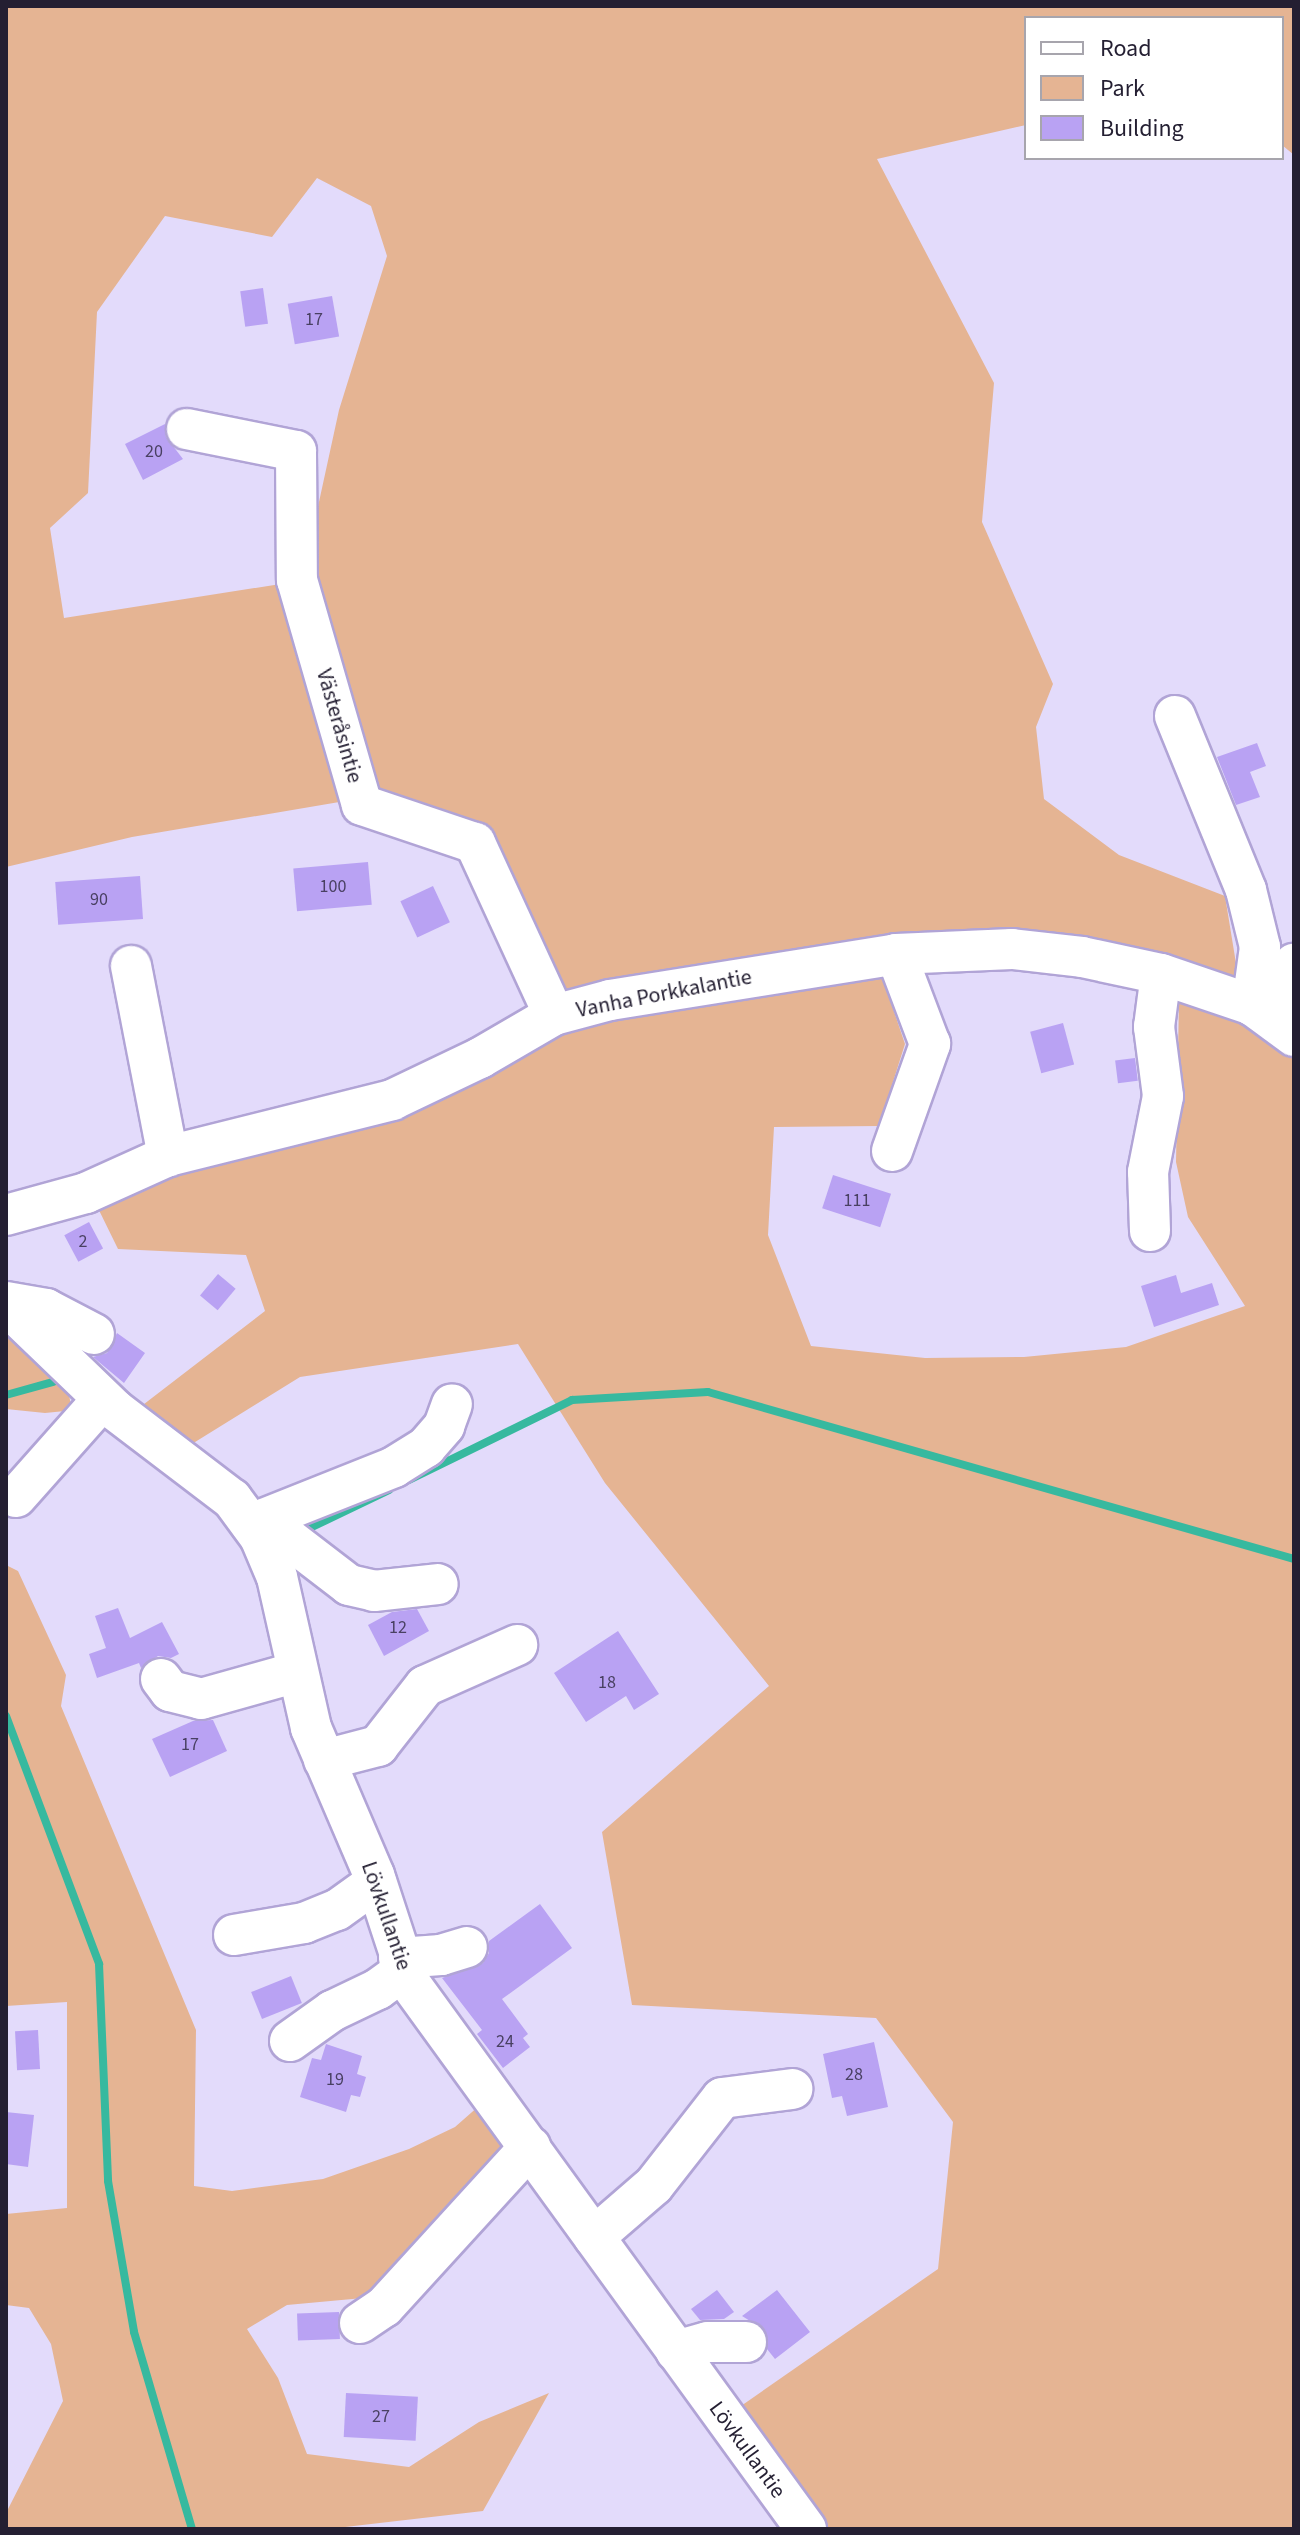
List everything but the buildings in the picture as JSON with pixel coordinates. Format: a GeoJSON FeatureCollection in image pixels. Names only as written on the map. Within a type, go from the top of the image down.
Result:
{"type":"FeatureCollection","features":[{"type":"Feature","properties":{"kind":"street","name":"Västeråsintie"},"geometry":{"type":"LineString","coordinates":[[187,429],[296,451],[297,580],[362,805],[475,843],[554,1015]]}},
{"type":"Feature","properties":{"kind":"street"},"geometry":{"type":"LineString","coordinates":[[1175,716],[1246,890],[1274,1021]]}},
{"type":"Feature","properties":{"kind":"street","name":"Vanha Porkkalantie"},"geometry":{"type":"LineString","coordinates":[[6,1215],[86,1193],[168,1156],[392,1100],[480,1058],[554,1015],[610,1000],[896,954],[1012,949],[1082,957],[1161,974],[1274,1021]]}},
{"type":"Feature","properties":{"kind":"street"},"geometry":{"type":"LineString","coordinates":[[892,1151],[930,1044],[896,954]]}},
{"type":"Feature","properties":{"kind":"street"},"geometry":{"type":"LineString","coordinates":[[1274,1021],[1294,964]]}},
{"type":"Feature","properties":{"kind":"street"},"geometry":{"type":"LineString","coordinates":[[131,966],[168,1156]]}},
{"type":"Feature","properties":{"kind":"street"},"geometry":{"type":"LineString","coordinates":[[1150,1231],[1148,1172],[1163,1096],[1154,1027],[1161,974]]}},
{"type":"Feature","properties":{"kind":"street"},"geometry":{"type":"LineString","coordinates":[[6,1303],[46,1309],[94,1334]]}},
{"type":"Feature","properties":{"kind":"street","name":"Lövkullantie"},"geometry":{"type":"LineString","coordinates":[[6,1303],[103,1399],[257,1521],[277,1577],[297,1672],[324,1760],[376,1882],[402,1964],[442,2029],[806,2529]]}},
{"type":"Feature","properties":{"kind":"street"},"geometry":{"type":"LineString","coordinates":[[16,1497],[103,1399]]}},
{"type":"Feature","properties":{"kind":"street"},"geometry":{"type":"LineString","coordinates":[[257,1521],[394,1467],[426,1447],[444,1426],[452,1404]]}},
{"type":"Feature","properties":{"kind":"street"},"geometry":{"type":"LineString","coordinates":[[257,1521],[349,1585],[374,1591],[438,1584]]}},
{"type":"Feature","properties":{"kind":"street"},"geometry":{"type":"LineString","coordinates":[[324,1760],[378,1746],[425,1686],[517,1645]]}},
{"type":"Feature","properties":{"kind":"street"},"geometry":{"type":"LineString","coordinates":[[161,1679],[170,1691],[201,1699],[297,1672]]}},
{"type":"Feature","properties":{"kind":"street"},"geometry":{"type":"LineString","coordinates":[[234,1935],[304,1923],[337,1910],[376,1882]]}},
{"type":"Feature","properties":{"kind":"street"},"geometry":{"type":"LineString","coordinates":[[290,2041],[332,2011],[378,1989],[402,1964],[467,1947]]}},
{"type":"Feature","properties":{"kind":"street"},"geometry":{"type":"LineString","coordinates":[[594,2237],[654,2185],[722,2098],[792,2089]]}},
{"type":"Feature","properties":{"kind":"street"},"geometry":{"type":"LineString","coordinates":[[360,2323],[384,2307],[530,2147]]}},
{"type":"Feature","properties":{"kind":"street"},"geometry":{"type":"LineString","coordinates":[[676,2351],[708,2342],[746,2342]]}},
{"type":"Feature","properties":{"kind":"green space"},"geometry":{"type":"Polygon","coordinates":[[[6,6],[1294,6],[1294,155],[1284,147],[1284,16],[1024,16],[1024,125],[877,159],[994,383],[982,522],[1053,684],[1036,727],[1044,799],[1119,855],[1225,896],[1241,994],[1061,945],[558,1004],[481,838],[367,798],[302,580],[339,410],[387,256],[371,206],[317,178],[272,237],[165,216],[97,312],[88,493],[50,528],[64,618],[293,582],[357,799],[132,837],[6,867],[6,6]]]}},
{"type":"Feature","properties":{"kind":"green space"},"geometry":{"type":"Polygon","coordinates":[[[882,976],[905,1044],[879,1126],[774,1127],[768,1235],[811,1346],[925,1358],[1024,1357],[1126,1347],[1245,1306],[1188,1217],[1176,1162],[1179,1000],[1245,1020],[1294,1051],[1294,2529],[814,2529],[728,2415],[938,2269],[953,2122],[876,2018],[632,2005],[602,1832],[769,1686],[605,1483],[518,1344],[300,1377],[187,1447],[135,1411],[265,1311],[246,1255],[118,1249],[93,1198],[550,1033],[619,1017],[882,976]]]}},
{"type":"Feature","properties":{"kind":"green space"},"geometry":{"type":"Polygon","coordinates":[[[6,1328],[35,1363],[68,1390],[71,1405],[65,1411],[45,1413],[6,1409],[6,1328]]]}},
{"type":"Feature","properties":{"kind":"green space"},"geometry":{"type":"Polygon","coordinates":[[[6,1565],[18,1571],[66,1675],[61,1706],[196,2030],[194,2186],[232,2191],[323,2179],[409,2149],[455,2127],[480,2105],[509,2144],[385,2296],[287,2305],[247,2329],[278,2378],[307,2454],[409,2467],[479,2422],[549,2393],[483,2511],[328,2529],[6,2529],[6,2513],[63,2401],[51,2344],[29,2308],[6,2305],[6,2214],[67,2208],[67,2002],[6,2006],[6,1565]]]}},
{"type":"Feature","properties":{"kind":"waterway"},"geometry":{"type":"LineString","coordinates":[[6,1395],[53,1382]]}},
{"type":"Feature","properties":{"kind":"waterway"},"geometry":{"type":"LineString","coordinates":[[409,1480],[572,1400],[708,1392],[1294,1559]]}},
{"type":"Feature","properties":{"kind":"waterway"},"geometry":{"type":"LineString","coordinates":[[297,1523],[310,1528],[389,1490]]}},
{"type":"Feature","properties":{"kind":"waterway"},"geometry":{"type":"LineString","coordinates":[[6,1716],[99,1964],[108,2181],[134,2332],[192,2529]]}}]}
